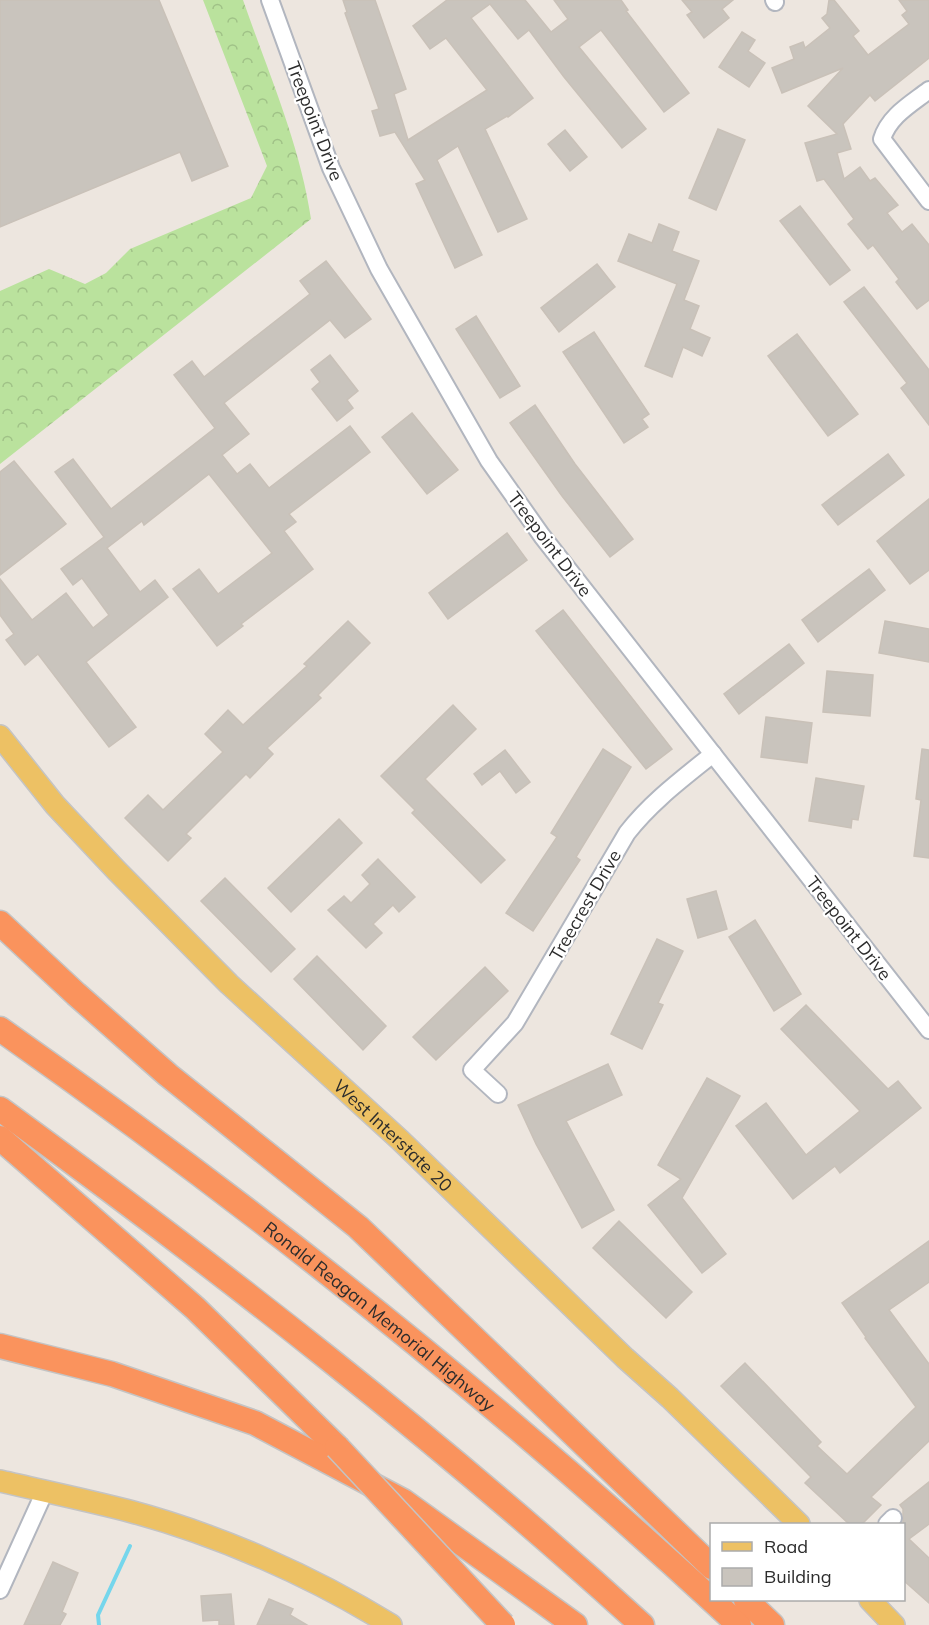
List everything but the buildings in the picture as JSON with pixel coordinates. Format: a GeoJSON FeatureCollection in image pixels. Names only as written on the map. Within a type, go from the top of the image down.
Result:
{"type":"FeatureCollection","features":[{"type":"Feature","properties":{"kind":"highway"},"geometry":{"type":"LineString","coordinates":[[0,922],[76,994],[168,1075],[358,1227],[710,1566]]}},
{"type":"Feature","properties":{"kind":"highway","name":"Ronald Reagan Memorial Highway"},"geometry":{"type":"LineString","coordinates":[[0,1029],[184,1162],[351,1291],[598,1498],[710,1599]]}},
{"type":"Feature","properties":{"kind":"highway"},"geometry":{"type":"LineString","coordinates":[[0,1109],[150,1219],[362,1384],[582,1570],[642,1625]]}},
{"type":"Feature","properties":{"kind":"highway"},"geometry":{"type":"LineString","coordinates":[[0,1138],[195,1308],[337,1447],[503,1625]]}},
{"type":"Feature","properties":{"kind":"highway"},"geometry":{"type":"LineString","coordinates":[[0,1346],[112,1374],[255,1424],[403,1501],[575,1625]]}},
{"type":"Feature","properties":{"kind":"highway","name":"Ronald Reagan Memorial Highway"},"geometry":{"type":"LineString","coordinates":[[712,1601],[739,1625]]}},
{"type":"Feature","properties":{"kind":"highway"},"geometry":{"type":"LineString","coordinates":[[748,1601],[772,1625]]}},
{"type":"Feature","properties":{"kind":"main road","name":"West Interstate 20"},"geometry":{"type":"LineString","coordinates":[[0,736],[55,805],[229,984],[408,1148],[798,1523]]}},
{"type":"Feature","properties":{"kind":"main road"},"geometry":{"type":"LineString","coordinates":[[0,1480],[131,1512],[219,1541],[350,1599],[391,1625]]}},
{"type":"Feature","properties":{"kind":"main road"},"geometry":{"type":"LineString","coordinates":[[872,1601],[894,1625]]}},
{"type":"Feature","properties":{"kind":"street","name":"Treepoint Drive"},"geometry":{"type":"LineString","coordinates":[[270,0],[331,168],[379,269],[489,461],[542,536],[929,1030]]}},
{"type":"Feature","properties":{"kind":"street"},"geometry":{"type":"LineString","coordinates":[[929,90],[897,115],[886,128],[882,139],[929,201]]}},
{"type":"Feature","properties":{"kind":"street","name":"Treecrest Drive"},"geometry":{"type":"LineString","coordinates":[[498,1094],[472,1070],[515,1023],[627,833],[642,813],[712,754]]}},
{"type":"Feature","properties":{"kind":"street"},"geometry":{"type":"LineString","coordinates":[[0,1590],[45,1491]]}},
{"type":"Feature","properties":{"kind":"green space"},"geometry":{"type":"Polygon","coordinates":[[[203,0],[243,0],[291,136],[311,219],[0,464],[0,291],[49,269],[85,284],[106,273],[130,249],[251,198],[267,166],[203,0]]]}},
{"type":"Feature","properties":{"kind":"waterway"},"geometry":{"type":"LineString","coordinates":[[99,1625],[98,1615],[130,1546]]}}]}
